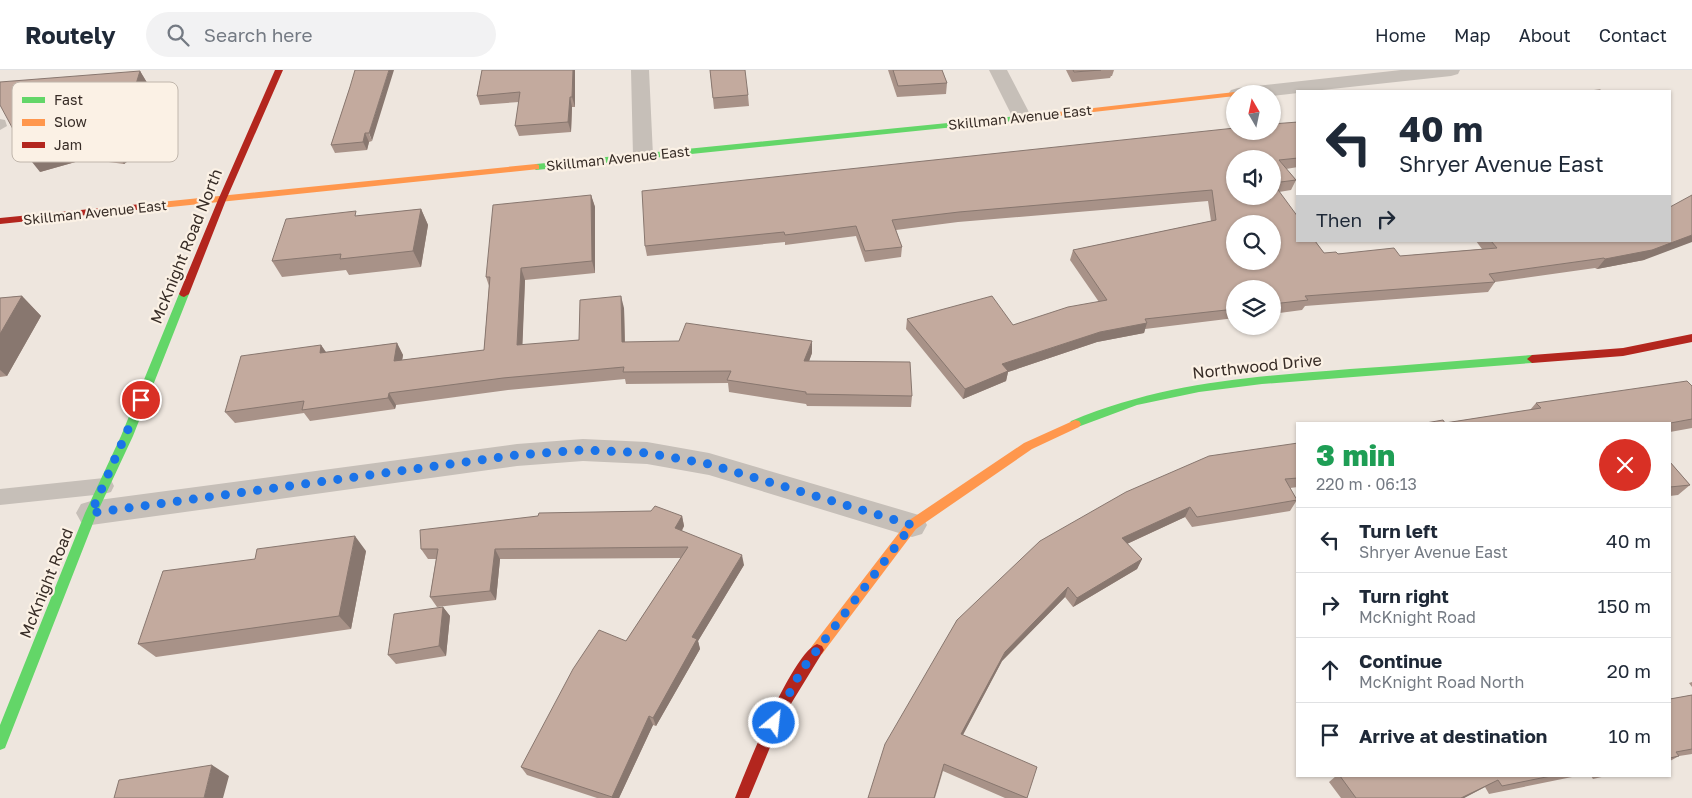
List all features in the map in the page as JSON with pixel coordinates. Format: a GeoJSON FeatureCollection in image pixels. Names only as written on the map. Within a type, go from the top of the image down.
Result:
{"type":"FeatureCollection","features":[{"type":"Feature","properties":{"kind":"street","name":"McKnight Road North"},"geometry":{"type":"LineString","coordinates":[[127,436],[222,200],[279,70]]}},
{"type":"Feature","properties":{"kind":"street"},"geometry":{"type":"LineString","coordinates":[[640,70],[643,156]]}},
{"type":"Feature","properties":{"kind":"street"},"geometry":{"type":"LineString","coordinates":[[998,70],[1022,118]]}},
{"type":"Feature","properties":{"kind":"street","name":"Skillman Avenue East"},"geometry":{"type":"LineString","coordinates":[[1281,89],[1451,70]]}},
{"type":"Feature","properties":{"kind":"street","name":"Skillman Avenue East"},"geometry":{"type":"LineString","coordinates":[[0,222],[1022,118],[1226,95]]}},
{"type":"Feature","properties":{"kind":"street","name":"Northwood Drive"},"geometry":{"type":"LineString","coordinates":[[742,798],[765,740],[801,671],[912,525],[1028,446],[1090,417],[1153,396],[1221,383],[1623,352],[1692,338]]}},
{"type":"Feature","properties":{"kind":"street","name":"McKnight Road"},"geometry":{"type":"LineString","coordinates":[[0,743],[91,513],[127,436]]}},
{"type":"Feature","properties":{"kind":"street"},"geometry":{"type":"LineString","coordinates":[[91,513],[517,455],[583,450],[647,453],[709,464],[912,525]]}},
{"type":"Feature","properties":{"kind":"lane"},"geometry":{"type":"LineString","coordinates":[[0,497],[104,486]]}},
{"type":"Feature","properties":{"kind":"building"},"geometry":{"type":"Polygon","coordinates":[[[355,70],[389,70],[369,133],[365,133],[363,142],[331,145],[350,87],[355,70]]]}},
{"type":"Feature","properties":{"kind":"building"},"geometry":{"type":"Polygon","coordinates":[[[482,70],[573,70],[572,97],[570,97],[568,122],[515,126],[520,92],[477,96],[482,70]]]}},
{"type":"Feature","properties":{"kind":"building"},"geometry":{"type":"Polygon","coordinates":[[[710,70],[745,70],[748,95],[713,98],[710,70]]]}},
{"type":"Feature","properties":{"kind":"building"},"geometry":{"type":"Polygon","coordinates":[[[893,70],[942,70],[947,83],[898,86],[893,70]]]}},
{"type":"Feature","properties":{"kind":"building"},"geometry":{"type":"Polygon","coordinates":[[[1073,70],[1101,70],[1074,72],[1073,70]]]}},
{"type":"Feature","properties":{"kind":"building"},"geometry":{"type":"Polygon","coordinates":[[[140,71],[137,82],[12,82],[12,127],[0,105],[0,82],[140,71]]]}},
{"type":"Feature","properties":{"kind":"building"},"geometry":{"type":"Polygon","coordinates":[[[1296,122],[1296,158],[1281,160],[1281,150],[1226,150],[1226,205],[1281,205],[1281,194],[1296,214],[1296,242],[1316,242],[1324,253],[1336,252],[1338,254],[1394,248],[1400,256],[1497,248],[1492,242],[1671,242],[1671,206],[1692,195],[1692,235],[1652,250],[1605,259],[1489,274],[1495,282],[1305,296],[1308,300],[1281,303],[1281,280],[1226,280],[1226,310],[1145,319],[1147,323],[1100,332],[1002,364],[1008,371],[965,389],[907,319],[992,296],[1013,325],[1068,307],[1107,300],[1073,250],[1216,220],[1212,190],[959,212],[892,220],[902,247],[865,251],[856,226],[785,235],[784,232],[645,246],[642,191],[1226,129],[1226,140],[1281,140],[1281,123],[1296,122]]]}},
{"type":"Feature","properties":{"kind":"building"},"geometry":{"type":"Polygon","coordinates":[[[1281,162],[1296,180],[1281,182],[1281,162]]]}},
{"type":"Feature","properties":{"kind":"building"},"geometry":{"type":"Polygon","coordinates":[[[591,195],[592,261],[521,268],[517,345],[579,340],[580,300],[621,296],[622,342],[679,341],[686,323],[812,341],[804,361],[910,362],[912,396],[806,394],[806,392],[727,380],[731,371],[623,372],[624,367],[503,378],[389,393],[388,398],[302,410],[304,401],[225,412],[241,356],[321,345],[320,353],[397,343],[394,361],[484,350],[490,277],[486,277],[493,205],[591,195]]]}},
{"type":"Feature","properties":{"kind":"building"},"geometry":{"type":"Polygon","coordinates":[[[421,209],[413,251],[340,259],[341,254],[272,261],[286,219],[356,211],[355,216],[421,209]]]}},
{"type":"Feature","properties":{"kind":"building"},"geometry":{"type":"Polygon","coordinates":[[[22,296],[0,334],[0,298],[22,296]]]}},
{"type":"Feature","properties":{"kind":"building"},"geometry":{"type":"Polygon","coordinates":[[[1687,381],[1692,386],[1692,419],[1671,423],[1451,422],[1541,408],[1536,403],[1687,381]]]}},
{"type":"Feature","properties":{"kind":"building"},"geometry":{"type":"Polygon","coordinates":[[[1296,443],[1296,478],[1285,479],[1296,500],[1197,517],[1190,507],[1122,538],[1142,559],[1077,598],[1068,587],[1005,652],[961,734],[1037,767],[1027,798],[944,764],[934,798],[868,798],[885,744],[957,620],[1040,541],[1126,492],[1209,456],[1296,443]]]}},
{"type":"Feature","properties":{"kind":"building"},"geometry":{"type":"Polygon","coordinates":[[[1671,463],[1690,485],[1671,487],[1671,463]]]}},
{"type":"Feature","properties":{"kind":"building"},"geometry":{"type":"Polygon","coordinates":[[[655,506],[682,516],[675,528],[742,555],[692,637],[697,639],[653,718],[649,716],[612,797],[521,767],[573,669],[599,630],[626,641],[688,547],[495,549],[490,591],[430,597],[438,549],[421,549],[420,530],[538,516],[539,513],[651,511],[655,506]]]}},
{"type":"Feature","properties":{"kind":"building"},"geometry":{"type":"Polygon","coordinates":[[[355,536],[339,616],[138,644],[163,571],[255,559],[257,549],[355,536]]]}},
{"type":"Feature","properties":{"kind":"building"},"geometry":{"type":"Polygon","coordinates":[[[443,607],[439,646],[388,655],[394,614],[443,607]]]}},
{"type":"Feature","properties":{"kind":"building"},"geometry":{"type":"Polygon","coordinates":[[[1692,695],[1692,749],[1676,752],[1679,756],[1671,758],[1671,699],[1692,695]]]}},
{"type":"Feature","properties":{"kind":"building"},"geometry":{"type":"Polygon","coordinates":[[[212,765],[204,798],[114,798],[119,780],[212,765]]]}},
{"type":"Feature","properties":{"kind":"building"},"geometry":{"type":"Polygon","coordinates":[[[1341,777],[1546,777],[1502,786],[1498,780],[1461,798],[1356,798],[1341,777]]]}},
{"type":"Feature","properties":{"kind":"traffic: fast"},"geometry":{"type":"LineString","coordinates":[[536,167],[1058,114]]}},
{"type":"Feature","properties":{"kind":"traffic: fast"},"geometry":{"type":"LineString","coordinates":[[0,743],[91,513],[127,436],[184,294]]}},
{"type":"Feature","properties":{"kind":"traffic: fast"},"geometry":{"type":"LineString","coordinates":[[1075,424],[1136,401],[1199,388],[1262,380],[1532,359]]}},
{"type":"Feature","properties":{"kind":"traffic: slow"},"geometry":{"type":"LineString","coordinates":[[1058,114],[1226,95]]}},
{"type":"Feature","properties":{"kind":"traffic: slow"},"geometry":{"type":"LineString","coordinates":[[151,206],[536,167]]}},
{"type":"Feature","properties":{"kind":"traffic: slow"},"geometry":{"type":"LineString","coordinates":[[817,650],[912,525],[1028,446],[1075,424]]}},
{"type":"Feature","properties":{"kind":"traffic: jam"},"geometry":{"type":"LineString","coordinates":[[184,294],[222,200],[279,70]]}},
{"type":"Feature","properties":{"kind":"traffic: jam"},"geometry":{"type":"LineString","coordinates":[[0,221],[151,206]]}},
{"type":"Feature","properties":{"kind":"traffic: jam"},"geometry":{"type":"LineString","coordinates":[[1532,359],[1623,352],[1692,338]]}},
{"type":"Feature","properties":{"kind":"traffic: jam"},"geometry":{"type":"LineString","coordinates":[[742,798],[766,740],[784,703],[817,650]]}},
{"type":"Feature","properties":{"kind":"route"},"geometry":{"type":"LineString","coordinates":[[141,400],[127,436],[91,513],[517,455],[583,450],[647,453],[709,464],[912,525],[801,671],[774,723]]}}]}
